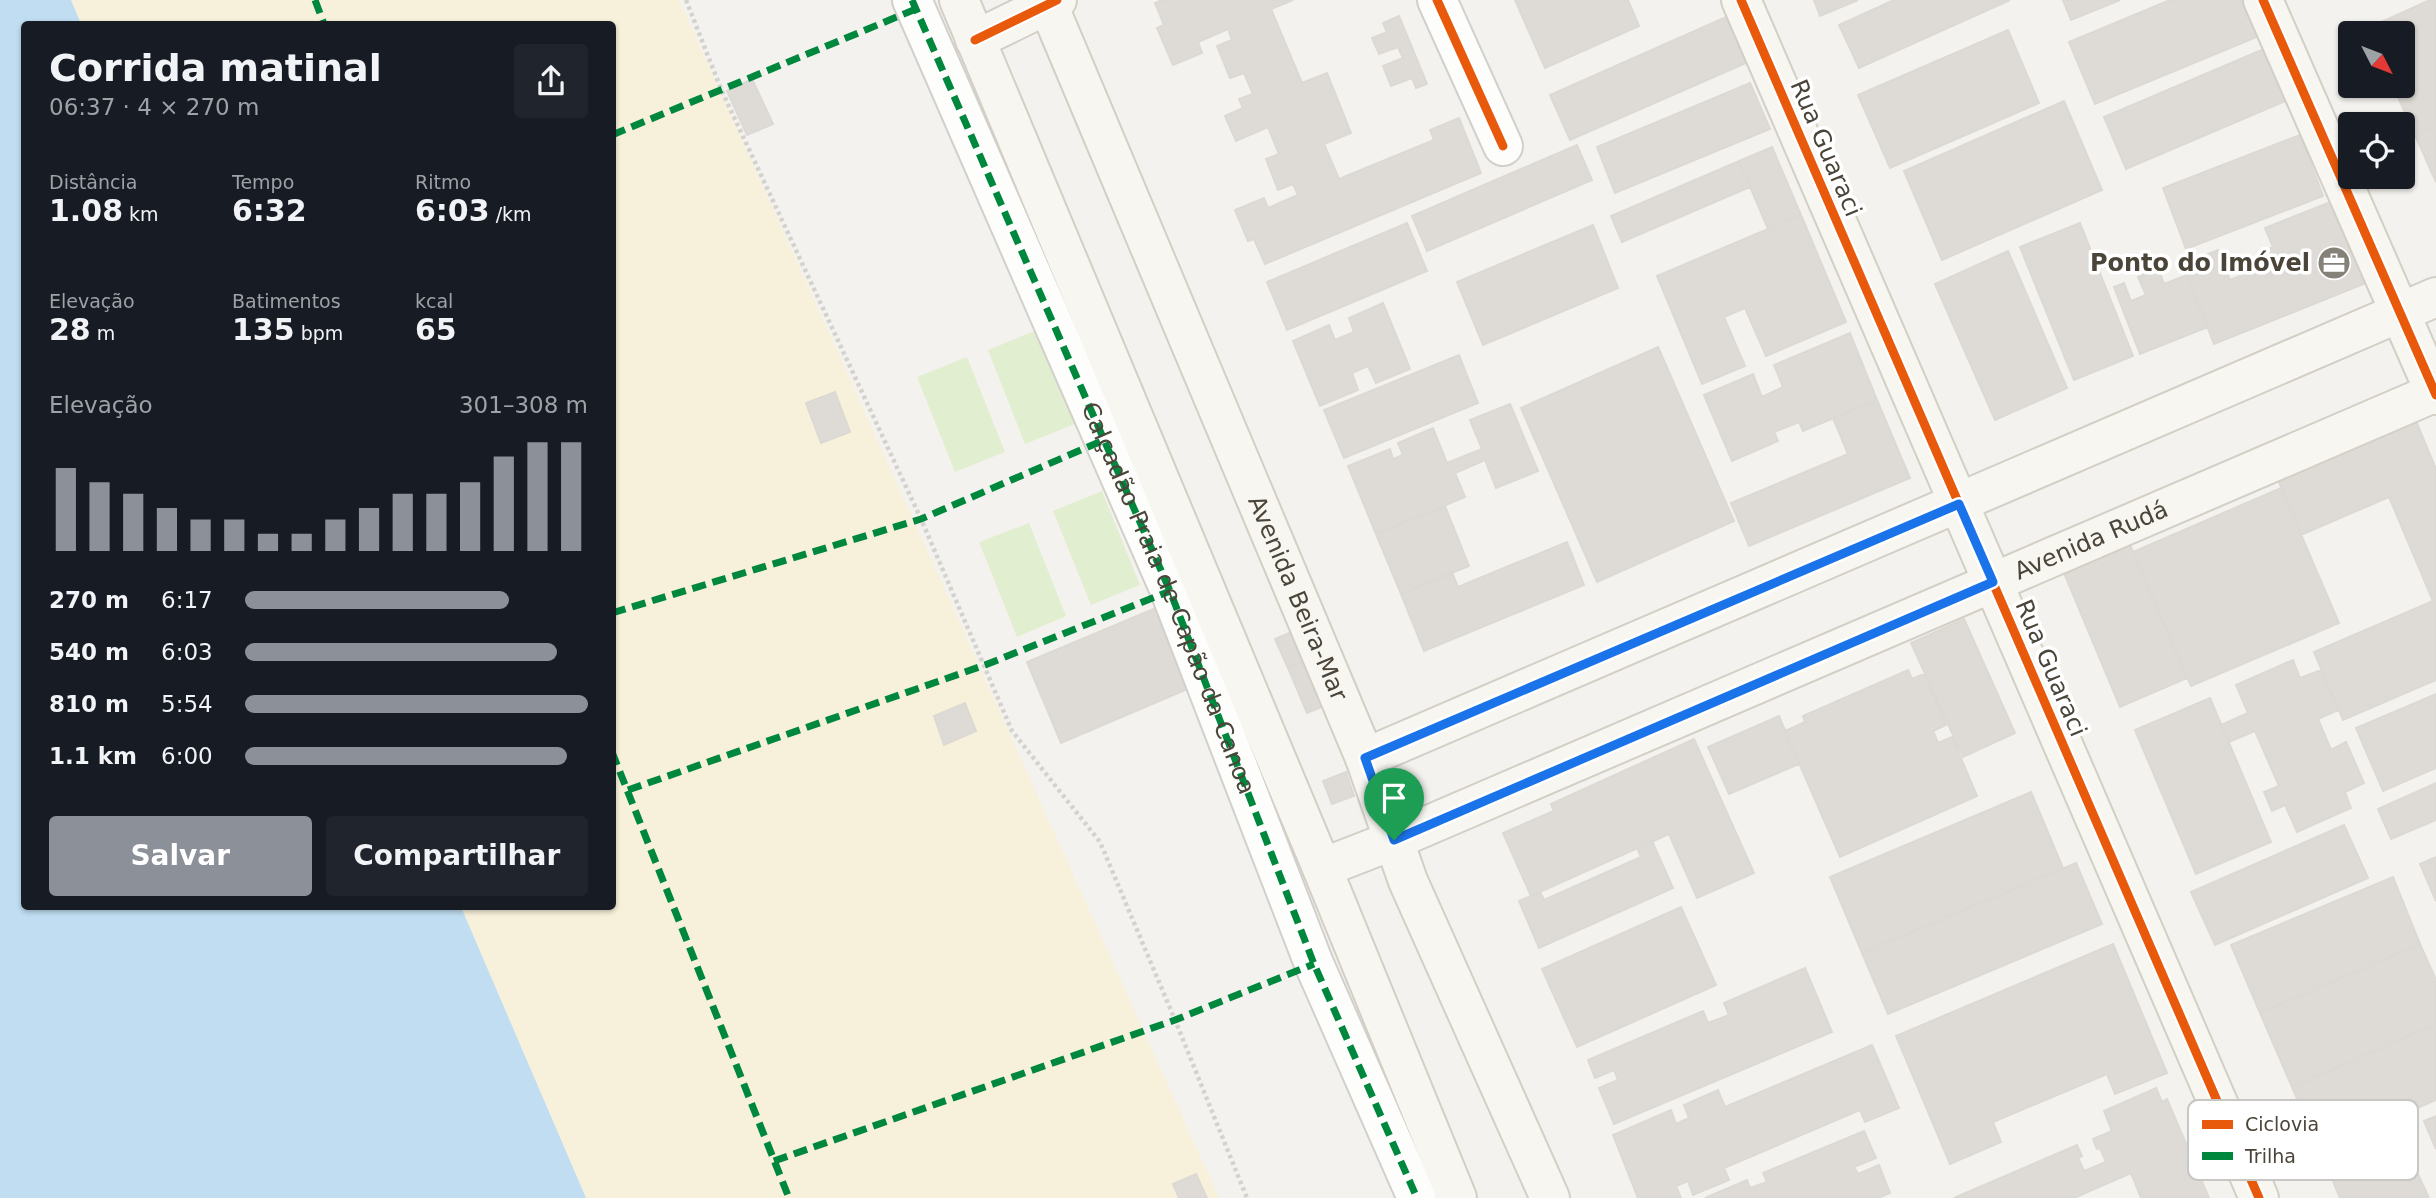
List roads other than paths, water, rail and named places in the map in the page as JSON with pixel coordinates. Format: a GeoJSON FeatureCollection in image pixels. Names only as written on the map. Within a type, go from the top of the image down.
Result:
{"type":"FeatureCollection","features":[{"type":"Feature","properties":{"kind":"main road"},"geometry":{"type":"LineString","coordinates":[[958,0],[1322,868],[1457,1198]]}},
{"type":"Feature","properties":{"kind":"main road","name":"Rua Guaraci"},"geometry":{"type":"LineString","coordinates":[[1741,0],[2217,1100]]}},
{"type":"Feature","properties":{"kind":"main road"},"geometry":{"type":"LineString","coordinates":[[2263,0],[2436,393]]}},
{"type":"Feature","properties":{"kind":"main road"},"geometry":{"type":"LineString","coordinates":[[975,40],[1050,1]]}},
{"type":"Feature","properties":{"kind":"main road","name":"Avenida Beira-Mar"},"geometry":{"type":"LineString","coordinates":[[1050,1],[1365,758],[1408,881],[1550,1198]]}},
{"type":"Feature","properties":{"kind":"main road"},"geometry":{"type":"LineString","coordinates":[[1365,758],[2436,297]]}},
{"type":"Feature","properties":{"kind":"main road","name":"Avenida Rudá"},"geometry":{"type":"LineString","coordinates":[[1322,868],[1394,840],[2436,393]]}},
{"type":"Feature","properties":{"kind":"main road","name":"Rua Guaraci"},"geometry":{"type":"LineString","coordinates":[[2251,1180],[2259,1198]]}},
{"type":"Feature","properties":{"kind":"street","name":"Calçadão Praia de Capão da Canoa"},"geometry":{"type":"LineString","coordinates":[[912,0],[1170,591],[1314,964],[1418,1198]]}},
{"type":"Feature","properties":{"kind":"street"},"geometry":{"type":"LineString","coordinates":[[1437,0],[1503,146]]}},
{"type":"Feature","properties":{"kind":"water"},"geometry":{"type":"Polygon","coordinates":[[[0,0],[71,0],[80,21],[21,21],[21,910],[462,910],[586,1198],[0,1198],[0,0]]]}},
{"type":"Feature","properties":{"kind":"place","name":"Ponto do Imóvel"},"geometry":{"type":"Point","coordinates":[2334,263]}}]}
